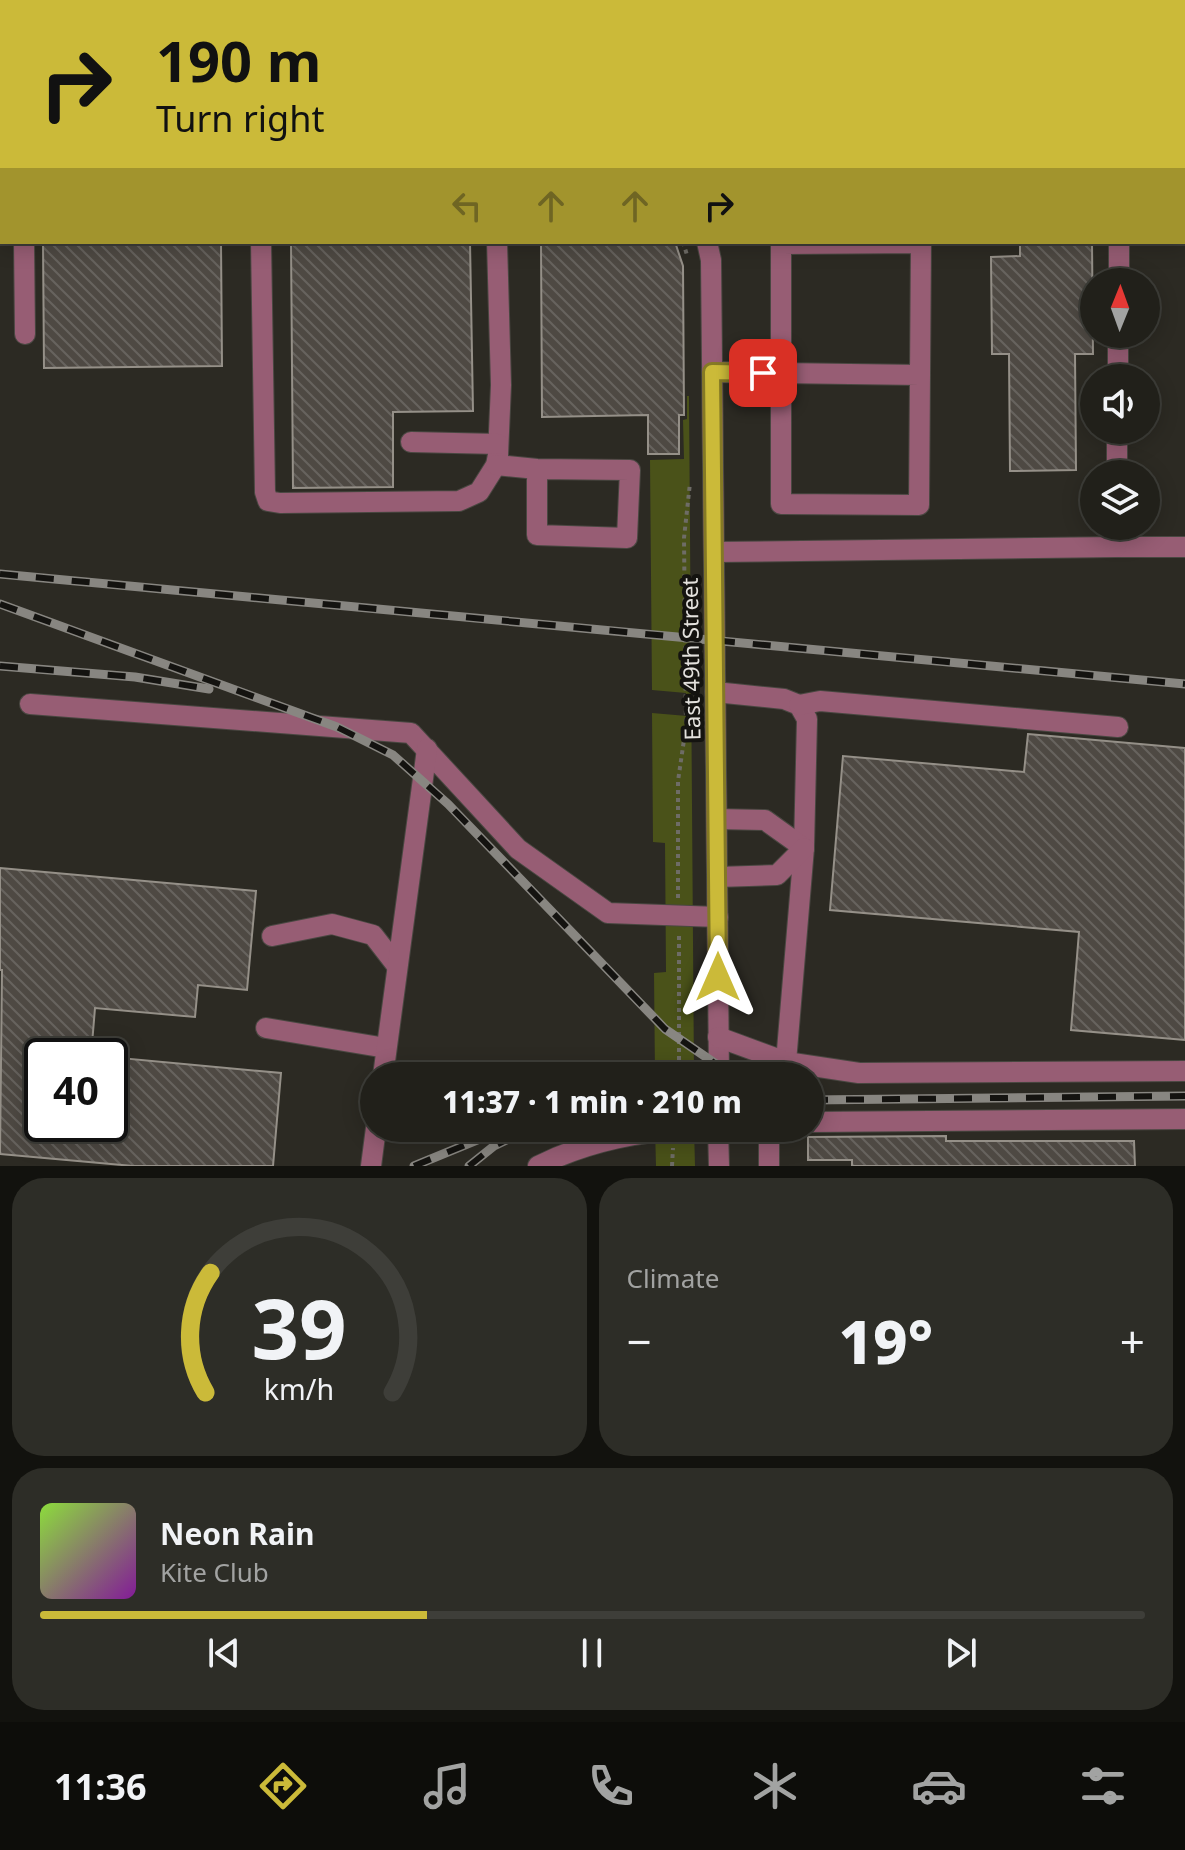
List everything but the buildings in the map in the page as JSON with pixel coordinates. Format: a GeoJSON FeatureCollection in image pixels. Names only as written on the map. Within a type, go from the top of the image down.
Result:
{"type":"FeatureCollection","features":[{"type":"Feature","properties":{"kind":"street"},"geometry":{"type":"LineString","coordinates":[[24,244],[25,334]]}},
{"type":"Feature","properties":{"kind":"street"},"geometry":{"type":"LineString","coordinates":[[261,244],[265,492],[268,501],[280,503],[459,501],[479,492],[496,465],[498,444],[501,385],[497,244]]}},
{"type":"Feature","properties":{"kind":"street","name":"East 49th Street"},"geometry":{"type":"LineString","coordinates":[[707,244],[711,260],[719,1062]]}},
{"type":"Feature","properties":{"kind":"street"},"geometry":{"type":"LineString","coordinates":[[781,244],[781,504],[919,505],[921,244]]}},
{"type":"Feature","properties":{"kind":"street"},"geometry":{"type":"LineString","coordinates":[[1119,244],[1119,268]]}},
{"type":"Feature","properties":{"kind":"street"},"geometry":{"type":"LineString","coordinates":[[712,372],[920,375]]}},
{"type":"Feature","properties":{"kind":"street"},"geometry":{"type":"LineString","coordinates":[[411,442],[498,444]]}},
{"type":"Feature","properties":{"kind":"street"},"geometry":{"type":"LineString","coordinates":[[496,465],[537,469],[630,470],[627,538],[537,535],[537,469]]}},
{"type":"Feature","properties":{"kind":"street"},"geometry":{"type":"LineString","coordinates":[[714,552],[1080,537]]}},
{"type":"Feature","properties":{"kind":"street"},"geometry":{"type":"LineString","coordinates":[[1141,540],[1185,547]]}},
{"type":"Feature","properties":{"kind":"street"},"geometry":{"type":"LineString","coordinates":[[715,692],[784,699],[799,705],[820,701],[1118,727]]}},
{"type":"Feature","properties":{"kind":"street"},"geometry":{"type":"LineString","coordinates":[[30,704],[411,733],[518,849],[608,913],[718,917]]}},
{"type":"Feature","properties":{"kind":"street"},"geometry":{"type":"LineString","coordinates":[[718,1037],[786,1062],[804,848],[807,719],[799,705]]}},
{"type":"Feature","properties":{"kind":"street"},"geometry":{"type":"LineString","coordinates":[[384,1062],[427,749]]}},
{"type":"Feature","properties":{"kind":"street"},"geometry":{"type":"LineString","coordinates":[[717,819],[765,820],[804,848]]}},
{"type":"Feature","properties":{"kind":"street"},"geometry":{"type":"LineString","coordinates":[[718,877],[777,875],[804,848]]}},
{"type":"Feature","properties":{"kind":"street"},"geometry":{"type":"LineString","coordinates":[[272,936],[332,924],[373,935],[397,966]]}},
{"type":"Feature","properties":{"kind":"street"},"geometry":{"type":"LineString","coordinates":[[266,1028],[386,1048]]}},
{"type":"Feature","properties":{"kind":"street"},"geometry":{"type":"LineString","coordinates":[[824,1068],[859,1073],[1185,1071]]}},
{"type":"Feature","properties":{"kind":"street"},"geometry":{"type":"LineString","coordinates":[[824,1122],[1185,1119]]}},
{"type":"Feature","properties":{"kind":"street"},"geometry":{"type":"LineString","coordinates":[[371,1166],[374,1142]]}},
{"type":"Feature","properties":{"kind":"street"},"geometry":{"type":"LineString","coordinates":[[538,1166],[600,1142]]}},
{"type":"Feature","properties":{"kind":"street"},"geometry":{"type":"LineString","coordinates":[[718,1142],[719,1166]]}},
{"type":"Feature","properties":{"kind":"street"},"geometry":{"type":"LineString","coordinates":[[769,1142],[769,1166]]}},
{"type":"Feature","properties":{"kind":"path"},"geometry":{"type":"LineString","coordinates":[[684,244],[687,257]]}},
{"type":"Feature","properties":{"kind":"path"},"geometry":{"type":"LineString","coordinates":[[679,1062],[678,781],[686,710],[684,538],[691,471]]}},
{"type":"Feature","properties":{"kind":"green space"},"geometry":{"type":"Polygon","coordinates":[[[689,396],[694,1062],[655,1062],[654,973],[666,972],[665,843],[653,842],[652,713],[687,716],[686,693],[652,690],[650,460],[684,459],[683,420],[687,419],[689,396]]]}},
{"type":"Feature","properties":{"kind":"green space"},"geometry":{"type":"Polygon","coordinates":[[[655,1142],[694,1142],[695,1166],[656,1166],[655,1142]]]}},
{"type":"Feature","properties":{"kind":"railway"},"geometry":{"type":"LineString","coordinates":[[0,574],[1185,684]]}},
{"type":"Feature","properties":{"kind":"railway"},"geometry":{"type":"LineString","coordinates":[[0,604],[337,727],[393,755],[448,804],[665,1029],[713,1062]]}},
{"type":"Feature","properties":{"kind":"railway"},"geometry":{"type":"LineString","coordinates":[[0,666],[135,677],[209,689]]}},
{"type":"Feature","properties":{"kind":"railway"},"geometry":{"type":"LineString","coordinates":[[824,1100],[1185,1096]]}},
{"type":"Feature","properties":{"kind":"railway"},"geometry":{"type":"LineString","coordinates":[[414,1166],[472,1142]]}},
{"type":"Feature","properties":{"kind":"railway"},"geometry":{"type":"LineString","coordinates":[[469,1166],[502,1142]]}},
{"type":"Feature","properties":{"kind":"route"},"geometry":{"type":"LineString","coordinates":[[718,977],[712,372],[763,373]]}}]}
